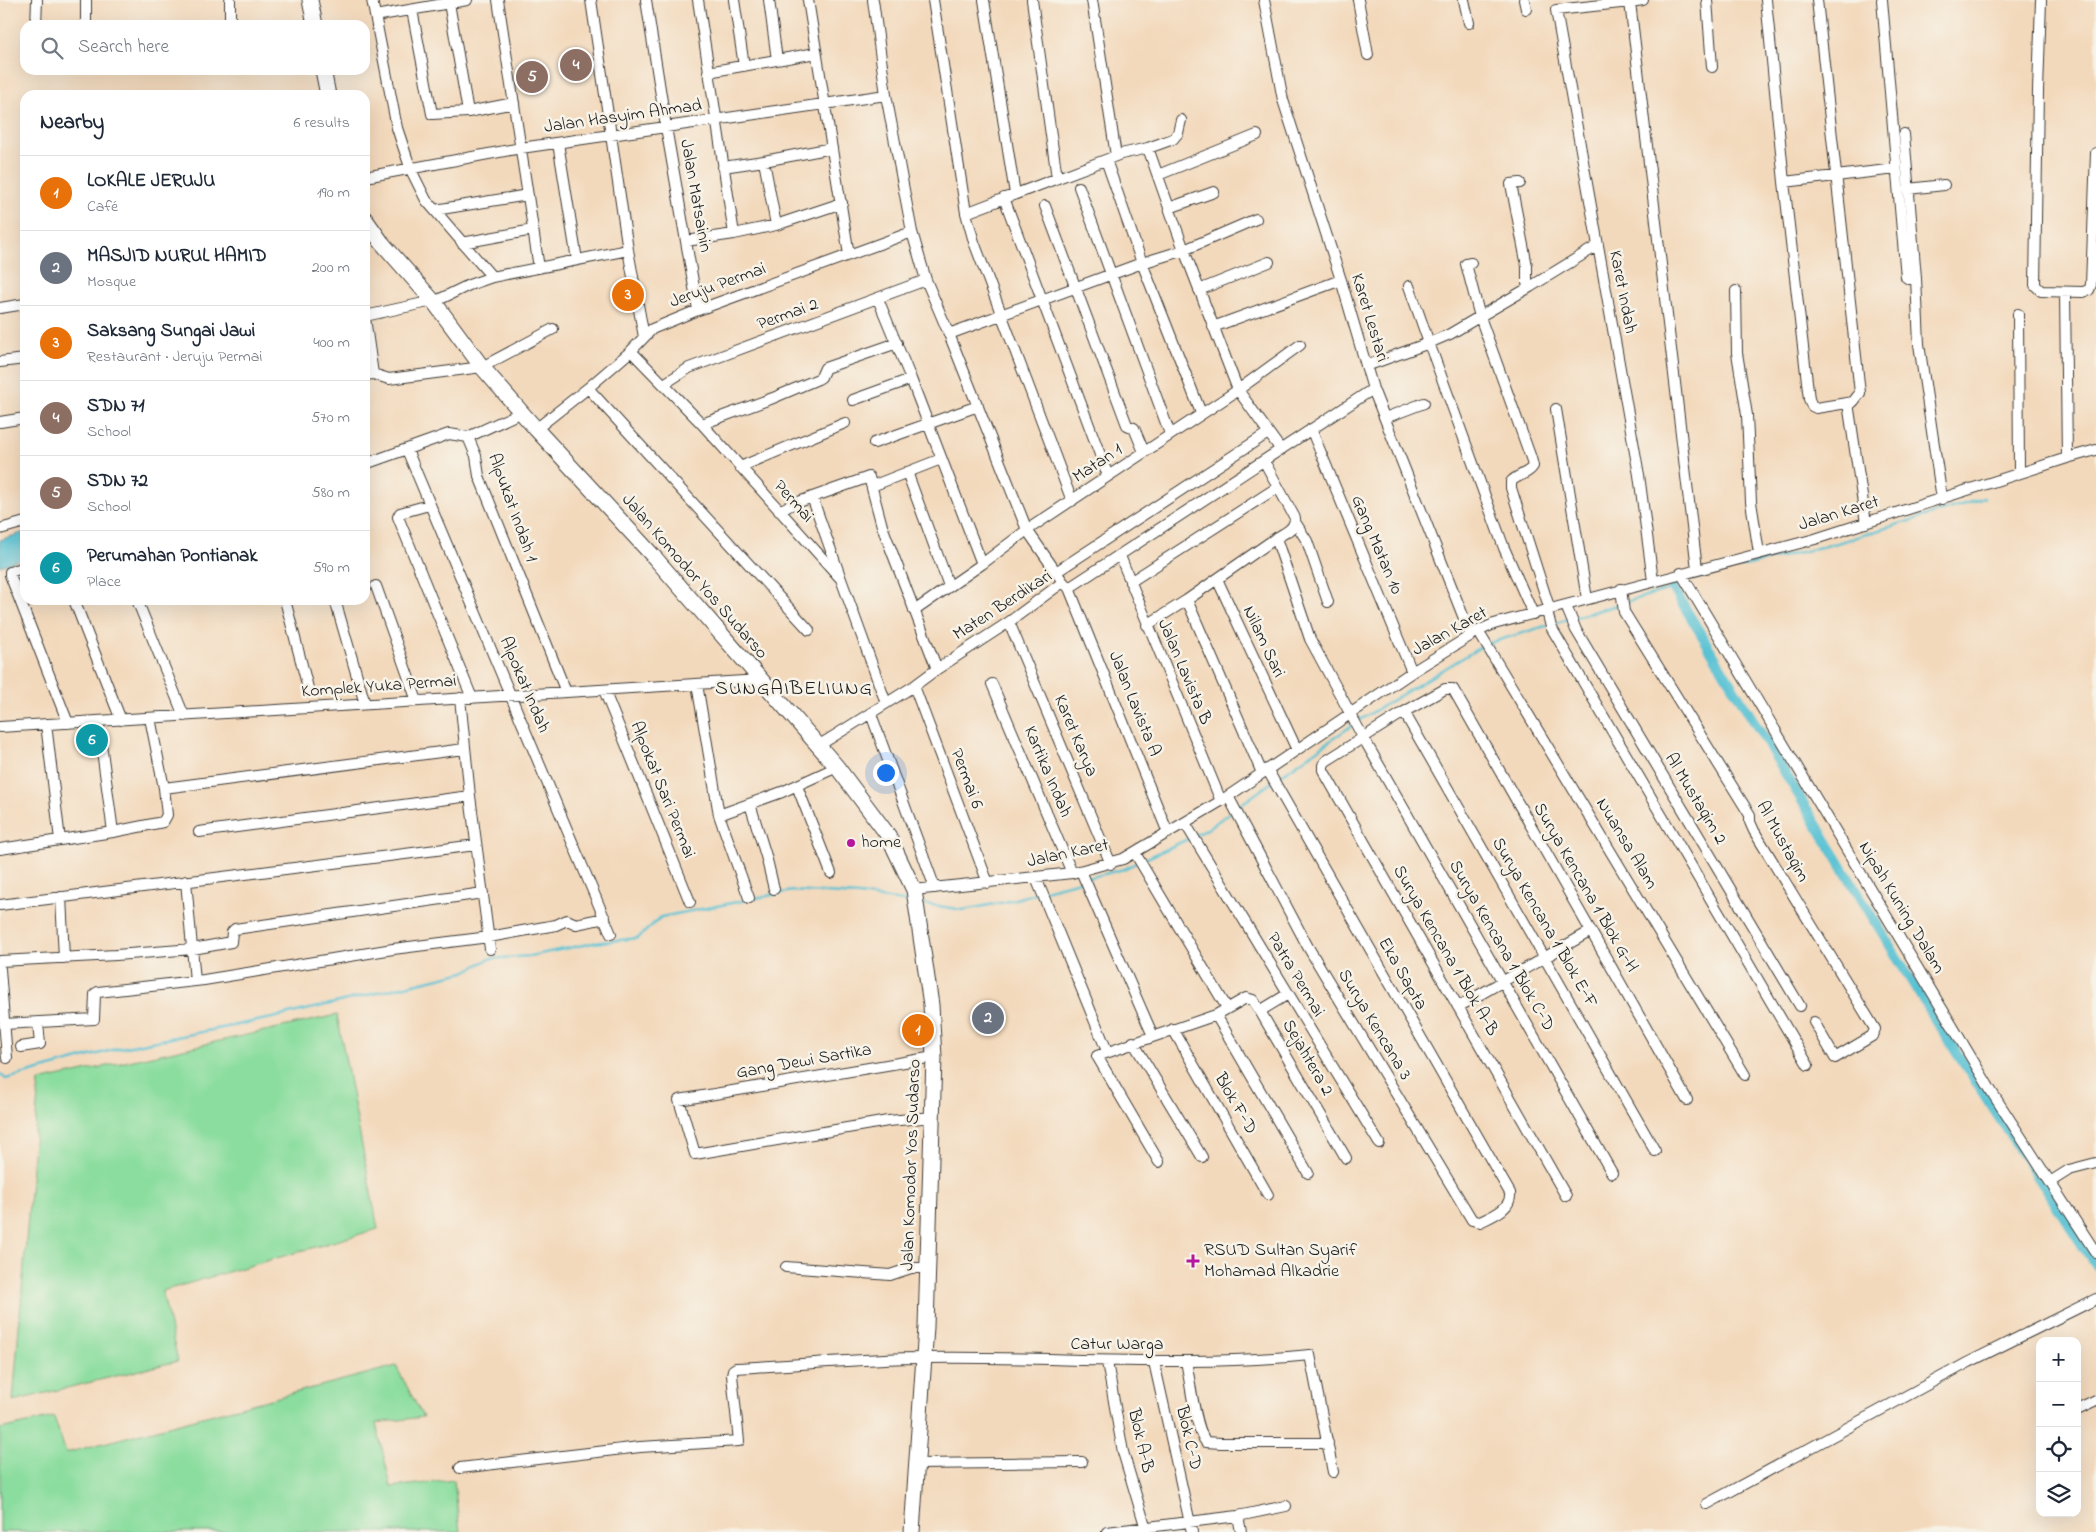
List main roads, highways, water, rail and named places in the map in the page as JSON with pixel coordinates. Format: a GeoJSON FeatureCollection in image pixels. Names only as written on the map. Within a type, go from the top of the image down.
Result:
{"type":"FeatureCollection","features":[{"type":"Feature","properties":{"kind":"water"},"geometry":{"type":"Polygon","coordinates":[[[20,534],[20,560],[0,566],[0,540],[20,534]]]}},
{"type":"Feature","properties":{"kind":"waterway"},"geometry":{"type":"LineString","coordinates":[[1689,580],[1837,543],[1984,498]]}},
{"type":"Feature","properties":{"kind":"waterway"},"geometry":{"type":"LineString","coordinates":[[1626,602],[1673,588],[1684,582]]}},
{"type":"Feature","properties":{"kind":"waterway"},"geometry":{"type":"LineString","coordinates":[[1673,588],[1930,1012],[2096,1266]]}},
{"type":"Feature","properties":{"kind":"waterway"},"geometry":{"type":"LineString","coordinates":[[1573,618],[1620,604]]}},
{"type":"Feature","properties":{"kind":"waterway"},"geometry":{"type":"LineString","coordinates":[[1554,624],[1568,619]]}},
{"type":"Feature","properties":{"kind":"waterway"},"geometry":{"type":"LineString","coordinates":[[1489,643],[1549,625]]}},
{"type":"Feature","properties":{"kind":"waterway"},"geometry":{"type":"LineString","coordinates":[[1358,721],[1484,645]]}},
{"type":"Feature","properties":{"kind":"waterway"},"geometry":{"type":"LineString","coordinates":[[1277,778],[1354,724]]}},
{"type":"Feature","properties":{"kind":"waterway"},"geometry":{"type":"LineString","coordinates":[[1236,808],[1272,782]]}},
{"type":"Feature","properties":{"kind":"waterway"},"geometry":{"type":"LineString","coordinates":[[1195,835],[1206,830],[1232,811]]}},
{"type":"Feature","properties":{"kind":"waterway"},"geometry":{"type":"LineString","coordinates":[[1143,860],[1190,838]]}},
{"type":"Feature","properties":{"kind":"waterway"},"geometry":{"type":"LineString","coordinates":[[1088,878],[1124,869],[1138,862]]}},
{"type":"Feature","properties":{"kind":"waterway"},"geometry":{"type":"LineString","coordinates":[[1045,890],[1083,880]]}},
{"type":"Feature","properties":{"kind":"waterway"},"geometry":{"type":"LineString","coordinates":[[752,899],[792,891],[859,895],[910,902]]}},
{"type":"Feature","properties":{"kind":"waterway"},"geometry":{"type":"LineString","coordinates":[[920,903],[963,910],[1005,902],[1040,892]]}},
{"type":"Feature","properties":{"kind":"waterway"},"geometry":{"type":"LineString","coordinates":[[0,1074],[6,1079],[116,1049],[272,1018],[464,972],[489,959],[530,956],[593,943],[638,938],[661,917],[747,900]]}},
{"type":"Feature","properties":{"kind":"place","name":"SDN 71"},"geometry":{"type":"Point","coordinates":[576,65]}},
{"type":"Feature","properties":{"kind":"place","name":"SDN 72"},"geometry":{"type":"Point","coordinates":[532,77]}},
{"type":"Feature","properties":{"kind":"place","name":"Saksang Sungai Jawi"},"geometry":{"type":"Point","coordinates":[628,295]}},
{"type":"Feature","properties":{"kind":"place","name":"Perumahan Pontianak"},"geometry":{"type":"Point","coordinates":[92,740]}},
{"type":"Feature","properties":{"kind":"place","name":"home"},"geometry":{"type":"Point","coordinates":[851,843]}},
{"type":"Feature","properties":{"kind":"place","name":"MASJID NURUL HAMID"},"geometry":{"type":"Point","coordinates":[988,1018]}},
{"type":"Feature","properties":{"kind":"place","name":"LOKALE JERUJU"},"geometry":{"type":"Point","coordinates":[918,1030]}},
{"type":"Feature","properties":{"kind":"place","name":"RSUD Sultan Syarif Mohamad Alkadrie"},"geometry":{"type":"Point","coordinates":[1193,1261]}},
{"type":"Feature","properties":{"kind":"district","name":"SUNGAIBELIUNG"},"geometry":{"type":"Point","coordinates":[794,689]}}]}
